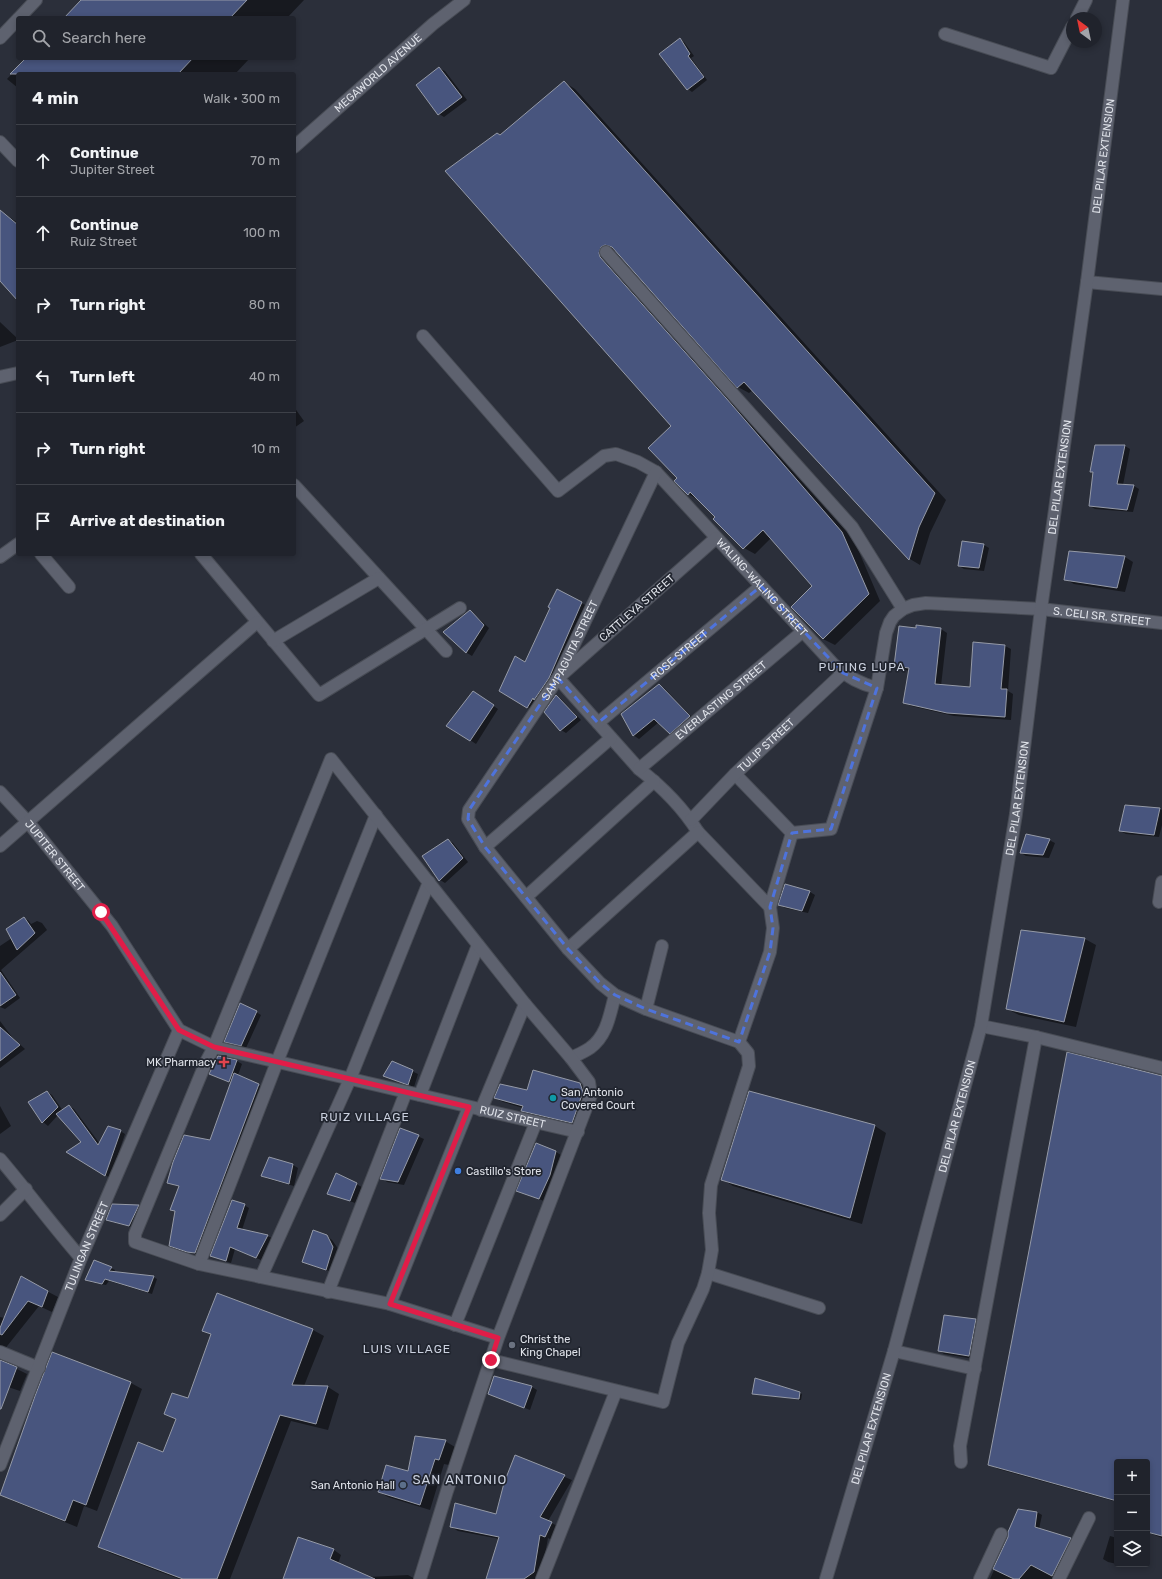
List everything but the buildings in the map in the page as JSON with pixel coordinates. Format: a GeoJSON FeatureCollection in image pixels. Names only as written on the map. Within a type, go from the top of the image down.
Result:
{"type":"FeatureCollection","features":[{"type":"Feature","properties":{"kind":"street"},"geometry":{"type":"LineString","coordinates":[[20,16],[36,0]]}},
{"type":"Feature","properties":{"kind":"street","name":"MEGAWORLD AVENUE"},"geometry":{"type":"LineString","coordinates":[[296,145],[433,24],[464,0]]}},
{"type":"Feature","properties":{"kind":"street"},"geometry":{"type":"LineString","coordinates":[[1080,12],[1086,0]]}},
{"type":"Feature","properties":{"kind":"street","name":"DEL PILAR EXTENSION"},"geometry":{"type":"LineString","coordinates":[[826,1579],[894,1351],[981,1026],[1016,814],[1041,609],[1087,282],[1123,0]]}},
{"type":"Feature","properties":{"kind":"street"},"geometry":{"type":"LineString","coordinates":[[0,38],[16,20]]}},
{"type":"Feature","properties":{"kind":"street"},"geometry":{"type":"LineString","coordinates":[[945,34],[1051,68],[1066,39]]}},
{"type":"Feature","properties":{"kind":"street"},"geometry":{"type":"LineString","coordinates":[[0,142],[16,159]]}},
{"type":"Feature","properties":{"kind":"street"},"geometry":{"type":"LineString","coordinates":[[606,252],[852,527],[903,609],[894,616],[886,633],[877,688],[831,829],[792,833]]}},
{"type":"Feature","properties":{"kind":"street"},"geometry":{"type":"LineString","coordinates":[[1087,282],[1162,289]]}},
{"type":"Feature","properties":{"kind":"street","name":"WALING-WALING STREET"},"geometry":{"type":"LineString","coordinates":[[423,336],[558,491],[604,456],[616,454],[638,462],[656,472],[802,632],[843,673],[863,685],[877,688]]}},
{"type":"Feature","properties":{"kind":"street"},"geometry":{"type":"LineString","coordinates":[[0,377],[4,378],[16,374]]}},
{"type":"Feature","properties":{"kind":"street","name":"SAMPAGUITA STREET"},"geometry":{"type":"LineString","coordinates":[[486,847],[468,819],[469,810],[558,678],[656,472]]}},
{"type":"Feature","properties":{"kind":"street"},"geometry":{"type":"LineString","coordinates":[[296,487],[446,651]]}},
{"type":"Feature","properties":{"kind":"street","name":"CATTLEYA STREET"},"geometry":{"type":"LineString","coordinates":[[558,678],[716,538]]}},
{"type":"Feature","properties":{"kind":"street"},"geometry":{"type":"LineString","coordinates":[[0,557],[16,545]]}},
{"type":"Feature","properties":{"kind":"street"},"geometry":{"type":"LineString","coordinates":[[43,556],[69,587]]}},
{"type":"Feature","properties":{"kind":"street"},"geometry":{"type":"LineString","coordinates":[[203,556],[319,695],[460,608]]}},
{"type":"Feature","properties":{"kind":"street"},"geometry":{"type":"LineString","coordinates":[[273,641],[379,578]]}},
{"type":"Feature","properties":{"kind":"street","name":"ROSE STREET"},"geometry":{"type":"LineString","coordinates":[[598,723],[761,586]]}},
{"type":"Feature","properties":{"kind":"street","name":"S. CELI SR. STREET"},"geometry":{"type":"LineString","coordinates":[[903,609],[913,605],[926,604],[1041,609],[1162,623]]}},
{"type":"Feature","properties":{"kind":"street"},"geometry":{"type":"LineString","coordinates":[[0,846],[257,622]]}},
{"type":"Feature","properties":{"kind":"street","name":"EVERLASTING STREET"},"geometry":{"type":"LineString","coordinates":[[639,769],[802,632]]}},
{"type":"Feature","properties":{"kind":"street","name":"TULIP STREET"},"geometry":{"type":"LineString","coordinates":[[691,820],[735,774],[843,673]]}},
{"type":"Feature","properties":{"kind":"street"},"geometry":{"type":"LineString","coordinates":[[558,678],[639,769],[654,781],[691,820],[698,832],[770,907]]}},
{"type":"Feature","properties":{"kind":"street"},"geometry":{"type":"LineString","coordinates":[[491,1360],[663,1402],[678,1343],[703,1289],[708,1273],[712,1250],[709,1213],[711,1185],[749,1066],[748,1053],[738,1042],[646,1009],[615,995],[600,983],[568,950],[486,847],[611,738]]}},
{"type":"Feature","properties":{"kind":"street"},"geometry":{"type":"LineString","coordinates":[[420,1579],[498,1338],[591,1095],[589,1082],[571,1058],[525,1004],[331,759],[214,1047],[135,1234],[135,1242],[199,1264],[390,1304],[498,1338]]}},
{"type":"Feature","properties":{"kind":"street"},"geometry":{"type":"LineString","coordinates":[[735,774],[792,833]]}},
{"type":"Feature","properties":{"kind":"street"},"geometry":{"type":"LineString","coordinates":[[526,897],[654,781]]}},
{"type":"Feature","properties":{"kind":"street","name":"JUPITER STREET"},"geometry":{"type":"LineString","coordinates":[[0,792],[28,822],[112,926],[179,1030]]}},
{"type":"Feature","properties":{"kind":"street"},"geometry":{"type":"LineString","coordinates":[[199,1264],[277,1062],[376,815]]}},
{"type":"Feature","properties":{"kind":"street"},"geometry":{"type":"LineString","coordinates":[[568,950],[698,832]]}},
{"type":"Feature","properties":{"kind":"street"},"geometry":{"type":"LineString","coordinates":[[738,1042],[770,952],[773,928],[770,907],[792,833]]}},
{"type":"Feature","properties":{"kind":"street"},"geometry":{"type":"LineString","coordinates":[[261,1277],[350,1079],[429,882]]}},
{"type":"Feature","properties":{"kind":"street"},"geometry":{"type":"LineString","coordinates":[[1159,902],[1162,882]]}},
{"type":"Feature","properties":{"kind":"street"},"geometry":{"type":"LineString","coordinates":[[420,1095],[478,945]]}},
{"type":"Feature","properties":{"kind":"street"},"geometry":{"type":"LineString","coordinates":[[646,1009],[662,946]]}},
{"type":"Feature","properties":{"kind":"street"},"geometry":{"type":"LineString","coordinates":[[571,1058],[591,1048],[599,1039],[608,1022],[615,995]]}},
{"type":"Feature","properties":{"kind":"street"},"geometry":{"type":"LineString","coordinates":[[481,1110],[525,1004]]}},
{"type":"Feature","properties":{"kind":"street"},"geometry":{"type":"LineString","coordinates":[[981,1026],[1036,1037],[1162,1068]]}},
{"type":"Feature","properties":{"kind":"street"},"geometry":{"type":"LineString","coordinates":[[179,1030],[214,1047]]}},
{"type":"Feature","properties":{"kind":"street","name":"TULINGAN STREET"},"geometry":{"type":"LineString","coordinates":[[0,1465],[82,1258],[179,1030]]}},
{"type":"Feature","properties":{"kind":"street"},"geometry":{"type":"LineString","coordinates":[[961,1462],[960,1446],[1036,1037]]}},
{"type":"Feature","properties":{"kind":"street","name":"RUIZ STREET"},"geometry":{"type":"LineString","coordinates":[[214,1047],[578,1132]]}},
{"type":"Feature","properties":{"kind":"street"},"geometry":{"type":"LineString","coordinates":[[328,1292],[406,1092]]}},
{"type":"Feature","properties":{"kind":"street"},"geometry":{"type":"LineString","coordinates":[[390,1304],[469,1107]]}},
{"type":"Feature","properties":{"kind":"street"},"geometry":{"type":"LineString","coordinates":[[455,1324],[536,1122]]}},
{"type":"Feature","properties":{"kind":"street"},"geometry":{"type":"LineString","coordinates":[[0,1159],[26,1189],[50,1222],[82,1258]]}},
{"type":"Feature","properties":{"kind":"street"},"geometry":{"type":"LineString","coordinates":[[0,1216],[26,1189]]}},
{"type":"Feature","properties":{"kind":"street"},"geometry":{"type":"LineString","coordinates":[[708,1273],[819,1308]]}},
{"type":"Feature","properties":{"kind":"street"},"geometry":{"type":"LineString","coordinates":[[894,1351],[975,1369]]}},
{"type":"Feature","properties":{"kind":"street"},"geometry":{"type":"LineString","coordinates":[[0,1352],[39,1368]]}},
{"type":"Feature","properties":{"kind":"street"},"geometry":{"type":"LineString","coordinates":[[542,1579],[616,1391]]}},
{"type":"Feature","properties":{"kind":"street"},"geometry":{"type":"LineString","coordinates":[[1059,1579],[1089,1518]]}},
{"type":"Feature","properties":{"kind":"street"},"geometry":{"type":"LineString","coordinates":[[980,1579],[1001,1534]]}},
{"type":"Feature","properties":{"kind":"highlighted area"},"geometry":{"type":"Polygon","coordinates":[[[761,586],[843,673],[877,688],[831,829],[792,833],[770,907],[773,928],[770,952],[739,1042],[646,1009],[615,995],[600,983],[568,949],[485,847],[468,819],[469,810],[558,678],[598,723],[761,586]]]}},
{"type":"Feature","properties":{"kind":"place","name":"MK Pharmacy"},"geometry":{"type":"Point","coordinates":[224,1062]}},
{"type":"Feature","properties":{"kind":"place","name":"San Antonio Covered Court"},"geometry":{"type":"Point","coordinates":[553,1098]}},
{"type":"Feature","properties":{"kind":"place","name":"Castillo's Store"},"geometry":{"type":"Point","coordinates":[458,1171]}},
{"type":"Feature","properties":{"kind":"place","name":"Christ the King Chapel"},"geometry":{"type":"Point","coordinates":[512,1345]}},
{"type":"Feature","properties":{"kind":"place","name":"San Antonio Hall"},"geometry":{"type":"Point","coordinates":[403,1485]}},
{"type":"Feature","properties":{"kind":"district","name":"PUTING LUPA"},"geometry":{"type":"Point","coordinates":[862,667]}},
{"type":"Feature","properties":{"kind":"district","name":"RUIZ VILLAGE"},"geometry":{"type":"Point","coordinates":[365,1117]}},
{"type":"Feature","properties":{"kind":"district","name":"LUIS VILLAGE"},"geometry":{"type":"Point","coordinates":[407,1349]}},
{"type":"Feature","properties":{"kind":"district","name":"SAN ANTONIO"},"geometry":{"type":"Point","coordinates":[460,1479]}},
{"type":"Feature","properties":{"kind":"route"},"geometry":{"type":"LineString","coordinates":[[101,912],[112,926],[179,1030],[214,1047],[469,1107],[390,1304],[498,1338],[491,1360]]}}]}
